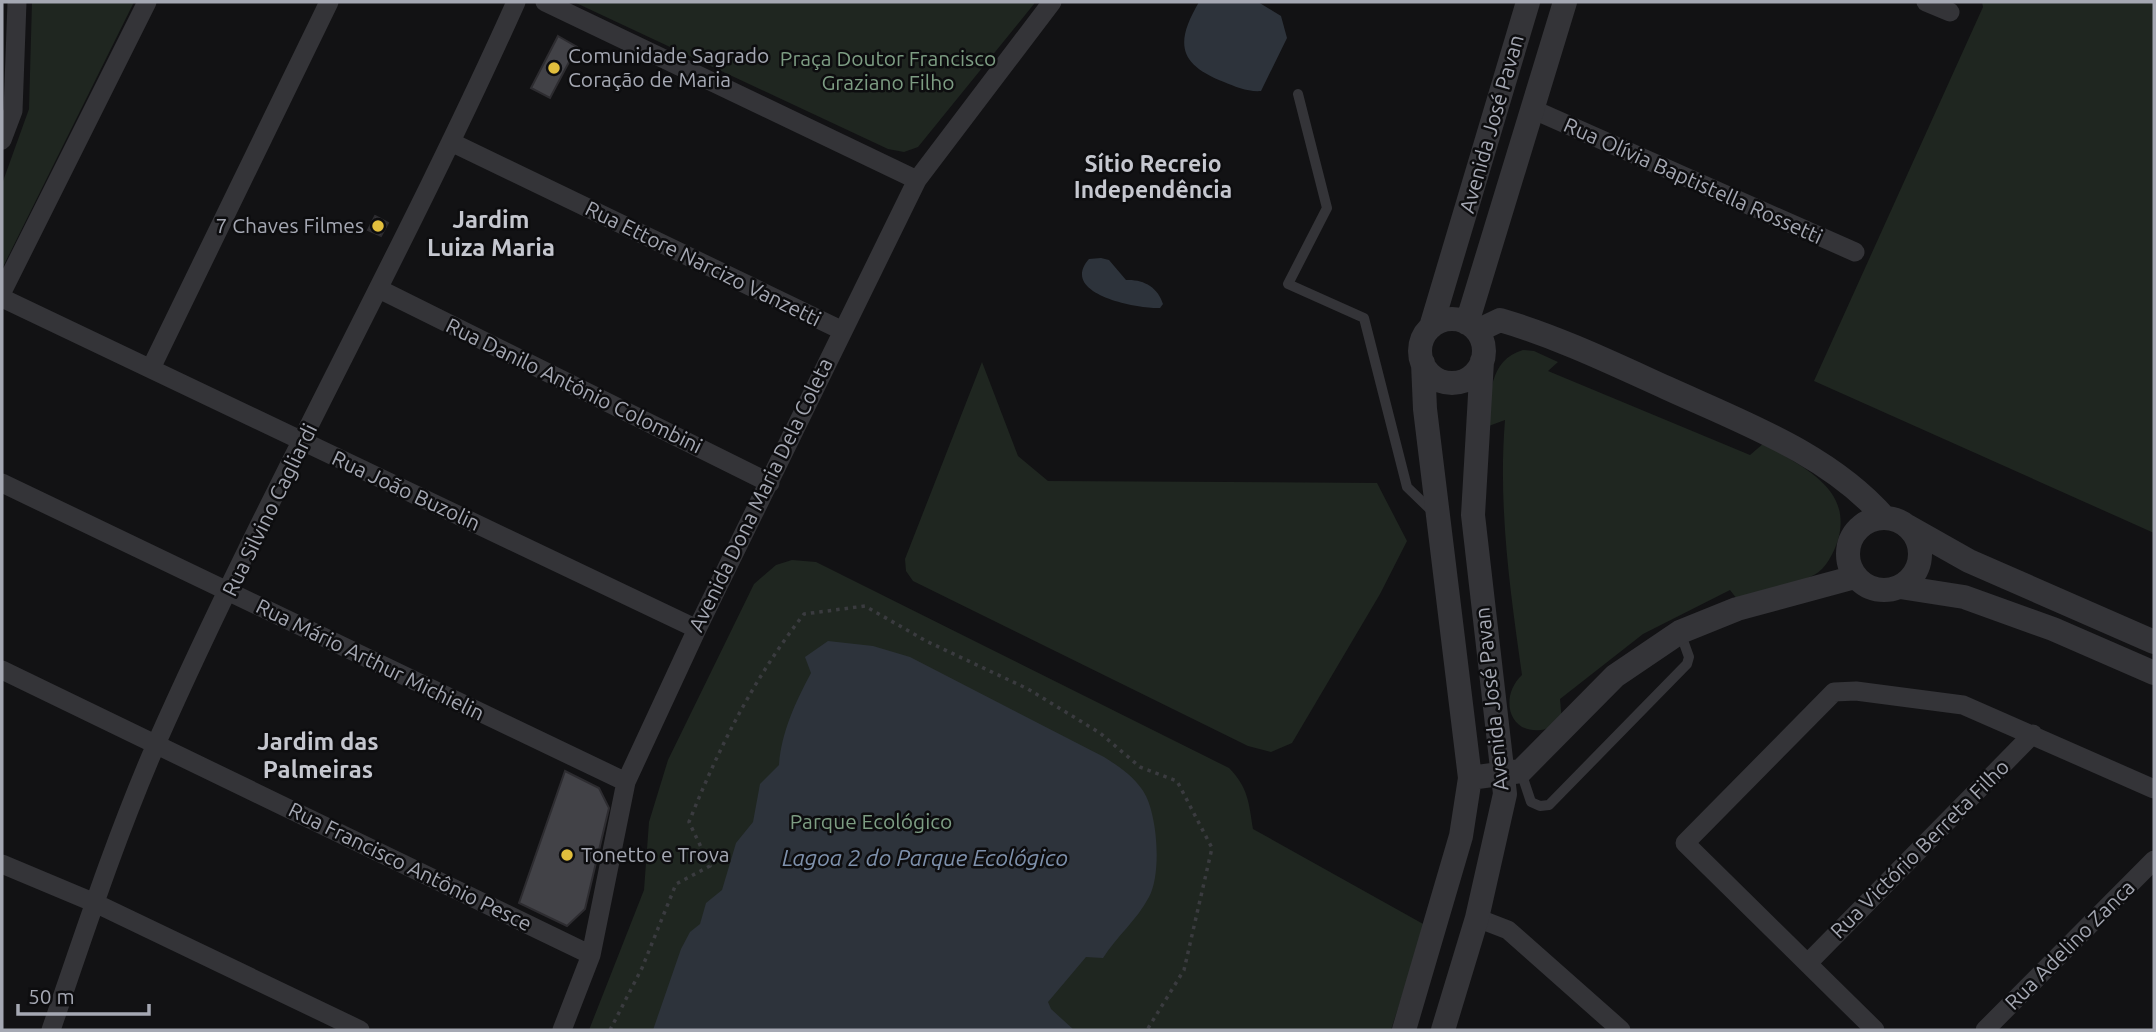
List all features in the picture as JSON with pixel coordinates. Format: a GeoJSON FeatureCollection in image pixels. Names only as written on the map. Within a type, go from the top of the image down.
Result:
{"type":"FeatureCollection","features":[{"type":"Feature","properties":{"kind":"street"},"geometry":{"type":"LineString","coordinates":[[2,140],[13,111],[16,2]]}},
{"type":"Feature","properties":{"kind":"street"},"geometry":{"type":"LineString","coordinates":[[2,292],[147,2]]}},
{"type":"Feature","properties":{"kind":"street"},"geometry":{"type":"LineString","coordinates":[[152,366],[329,2]]}},
{"type":"Feature","properties":{"kind":"street","name":"Rua Silvino Cagliardi"},"geometry":{"type":"LineString","coordinates":[[51,1030],[95,903],[156,744],[453,143],[516,2]]}},
{"type":"Feature","properties":{"kind":"street"},"geometry":{"type":"LineString","coordinates":[[545,2],[917,180]]}},
{"type":"Feature","properties":{"kind":"street","name":"Avenida Dona Maria Dela Coleta"},"geometry":{"type":"LineString","coordinates":[[562,1030],[591,955],[626,782],[696,629],[917,180],[1052,2]]}},
{"type":"Feature","properties":{"kind":"street","name":"Avenida José Pavan"},"geometry":{"type":"LineString","coordinates":[[1431,327],[1528,2]]}},
{"type":"Feature","properties":{"kind":"street","name":"Avenida José Pavan"},"geometry":{"type":"LineString","coordinates":[[1472,327],[1532,109],[1565,2]]}},
{"type":"Feature","properties":{"kind":"street"},"geometry":{"type":"LineString","coordinates":[[1927,2],[1950,12]]}},
{"type":"Feature","properties":{"kind":"street","name":"Rua Olívia Baptistella Rossetti"},"geometry":{"type":"LineString","coordinates":[[1532,109],[1855,252]]}},
{"type":"Feature","properties":{"kind":"street","name":"Rua Ettore Narcizo Vanzetti"},"geometry":{"type":"LineString","coordinates":[[453,143],[841,330]]}},
{"type":"Feature","properties":{"kind":"street","name":"Rua Danilo Antônio Colombini"},"geometry":{"type":"LineString","coordinates":[[379,289],[770,482]]}},
{"type":"Feature","properties":{"kind":"street","name":"Rua João Buzolin"},"geometry":{"type":"LineString","coordinates":[[2,298],[152,366],[303,442],[696,629]]}},
{"type":"Feature","properties":{"kind":"street"},"geometry":{"type":"LineString","coordinates":[[1472,327],[1484,350],[1482,361],[1469,378],[1459,382],[1437,379],[1423,363],[1421,343],[1431,327],[1448,320],[1472,327],[1500,320],[1547,333],[1792,444],[1915,535],[1920,558],[1917,570],[1900,587]]}},
{"type":"Feature","properties":{"kind":"street","name":"Avenida José Pavan"},"geometry":{"type":"LineString","coordinates":[[1443,1030],[1477,918],[1513,773],[1480,593],[1473,515],[1482,361]]}},
{"type":"Feature","properties":{"kind":"street","name":"Avenida José Pavan"},"geometry":{"type":"LineString","coordinates":[[1404,1030],[1461,836],[1470,778],[1425,409],[1423,363]]}},
{"type":"Feature","properties":{"kind":"street","name":"Rua Mário Arthur Michielin"},"geometry":{"type":"LineString","coordinates":[[2,484],[626,782]]}},
{"type":"Feature","properties":{"kind":"street"},"geometry":{"type":"LineString","coordinates":[[2154,642],[1969,561],[1896,522],[1874,519],[1854,533],[1847,555],[1855,577],[1876,590],[1900,587],[1964,597],[2053,629],[2154,673]]}},
{"type":"Feature","properties":{"kind":"street"},"geometry":{"type":"LineString","coordinates":[[1470,778],[1513,773],[1615,676],[1680,632],[1737,609],[1855,577]]}},
{"type":"Feature","properties":{"kind":"street","name":"Rua Francisco Antônio Pesce"},"geometry":{"type":"LineString","coordinates":[[2,670],[591,955]]}},
{"type":"Feature","properties":{"kind":"street"},"geometry":{"type":"LineString","coordinates":[[1875,1030],[1685,843],[1834,692],[1856,691],[1963,705],[2154,789]]}},
{"type":"Feature","properties":{"kind":"street","name":"Rua Victório Berreta Filho"},"geometry":{"type":"LineString","coordinates":[[1808,964],[2033,734]]}},
{"type":"Feature","properties":{"kind":"street","name":"Rua Adelino Zanca"},"geometry":{"type":"LineString","coordinates":[[1985,1030],[2154,860]]}},
{"type":"Feature","properties":{"kind":"street"},"geometry":{"type":"LineString","coordinates":[[2,864],[95,903],[360,1030]]}},
{"type":"Feature","properties":{"kind":"street"},"geometry":{"type":"LineString","coordinates":[[1477,918],[1508,930],[1620,1030]]}},
{"type":"Feature","properties":{"kind":"lane"},"geometry":{"type":"LineString","coordinates":[[1298,94],[1327,208],[1288,284],[1364,318],[1407,487],[1439,518]]}},
{"type":"Feature","properties":{"kind":"lane"},"geometry":{"type":"LineString","coordinates":[[1513,773],[1531,802],[1539,806],[1549,805],[1687,664],[1689,657],[1680,632]]}},
{"type":"Feature","properties":{"kind":"path"},"geometry":{"type":"LineString","coordinates":[[610,1030],[642,968],[676,884],[710,866],[689,822],[714,760],[769,659],[804,614],[865,606],[926,641],[1028,689],[1100,733],[1140,767],[1177,781],[1212,848],[1184,970],[1147,1030]]}},
{"type":"Feature","properties":{"kind":"green space"},"geometry":{"type":"Polygon","coordinates":[[[32,2],[134,2],[2,269],[2,184],[29,109],[32,2]]]}},
{"type":"Feature","properties":{"kind":"green space","name":"Praça Doutor Francisco Graziano Filho"},"geometry":{"type":"Polygon","coordinates":[[[574,2],[1034,4],[918,147],[904,152],[888,149],[574,2]]]}},
{"type":"Feature","properties":{"kind":"green space"},"geometry":{"type":"Polygon","coordinates":[[[1982,2],[2154,2],[2154,533],[1814,381],[1983,7],[1982,2]]]}},
{"type":"Feature","properties":{"kind":"green space"},"geometry":{"type":"Polygon","coordinates":[[[1523,350],[1534,351],[1558,362],[1548,371],[1750,455],[1764,443],[1808,470],[1831,492],[1838,506],[1841,522],[1834,550],[1818,572],[1796,583],[1737,599],[1730,590],[1643,634],[1560,699],[1562,721],[1541,730],[1530,730],[1521,726],[1510,712],[1511,693],[1522,675],[1504,516],[1505,420],[1486,427],[1497,371],[1503,362],[1523,350]]]}},
{"type":"Feature","properties":{"kind":"green space"},"geometry":{"type":"Polygon","coordinates":[[[982,362],[1018,456],[1048,481],[1377,483],[1407,541],[1380,594],[1292,743],[1271,752],[1248,746],[913,581],[906,571],[905,559],[982,362]]]}},
{"type":"Feature","properties":{"kind":"green space","name":"Parque Ecológico"},"geometry":{"type":"Polygon","coordinates":[[[792,560],[816,562],[1229,768],[1244,789],[1253,829],[1425,925],[1391,1030],[589,1030],[644,890],[649,822],[668,760],[754,584],[776,565],[792,560]]]}},
{"type":"Feature","properties":{"kind":"water"},"geometry":{"type":"Polygon","coordinates":[[[1199,2],[1258,2],[1281,16],[1287,38],[1261,91],[1247,90],[1224,82],[1197,68],[1190,60],[1184,41],[1191,16],[1199,2]]]}},
{"type":"Feature","properties":{"kind":"water"},"geometry":{"type":"Polygon","coordinates":[[[1089,259],[1109,260],[1126,280],[1138,281],[1154,289],[1163,304],[1160,308],[1135,306],[1092,290],[1084,282],[1082,271],[1089,259]]]}},
{"type":"Feature","properties":{"kind":"water","name":"Lagoa 2 do Parque Ecológico"},"geometry":{"type":"Polygon","coordinates":[[[828,641],[873,646],[910,657],[1104,757],[1129,774],[1141,788],[1151,811],[1156,842],[1153,887],[1139,913],[1103,958],[1086,957],[1048,1002],[1051,1009],[1074,1030],[653,1030],[681,949],[690,932],[700,924],[706,903],[722,890],[736,843],[753,822],[760,784],[779,765],[786,729],[811,673],[805,657],[828,641]]]}},
{"type":"Feature","properties":{"kind":"building","name":"Comunidade Sagrado Coração de Maria"},"geometry":{"type":"Polygon","coordinates":[[[558,36],[577,47],[550,98],[531,88],[558,36]]]}},
{"type":"Feature","properties":{"kind":"building","name":"7 Chaves Filmes"},"geometry":{"type":"Polygon","coordinates":[[[375,216],[388,223],[381,236],[368,230],[375,216]]]}},
{"type":"Feature","properties":{"kind":"building","name":"Tonetto e Trova"},"geometry":{"type":"Polygon","coordinates":[[[565,771],[599,788],[609,808],[585,909],[567,926],[519,903],[565,771]]]}},
{"type":"Feature","properties":{"kind":"place","name":"Comunidade Sagrado Coração de Maria"},"geometry":{"type":"Point","coordinates":[554,68]}},
{"type":"Feature","properties":{"kind":"place","name":"7 Chaves Filmes"},"geometry":{"type":"Point","coordinates":[378,226]}},
{"type":"Feature","properties":{"kind":"place","name":"Tonetto e Trova"},"geometry":{"type":"Point","coordinates":[567,855]}},
{"type":"Feature","properties":{"kind":"district","name":"Sítio Recreio Independência"},"geometry":{"type":"Point","coordinates":[1153,177]}},
{"type":"Feature","properties":{"kind":"district","name":"Jardim Luiza Maria"},"geometry":{"type":"Point","coordinates":[491,234]}},
{"type":"Feature","properties":{"kind":"district","name":"Jardim das Palmeiras"},"geometry":{"type":"Point","coordinates":[318,756]}}]}
